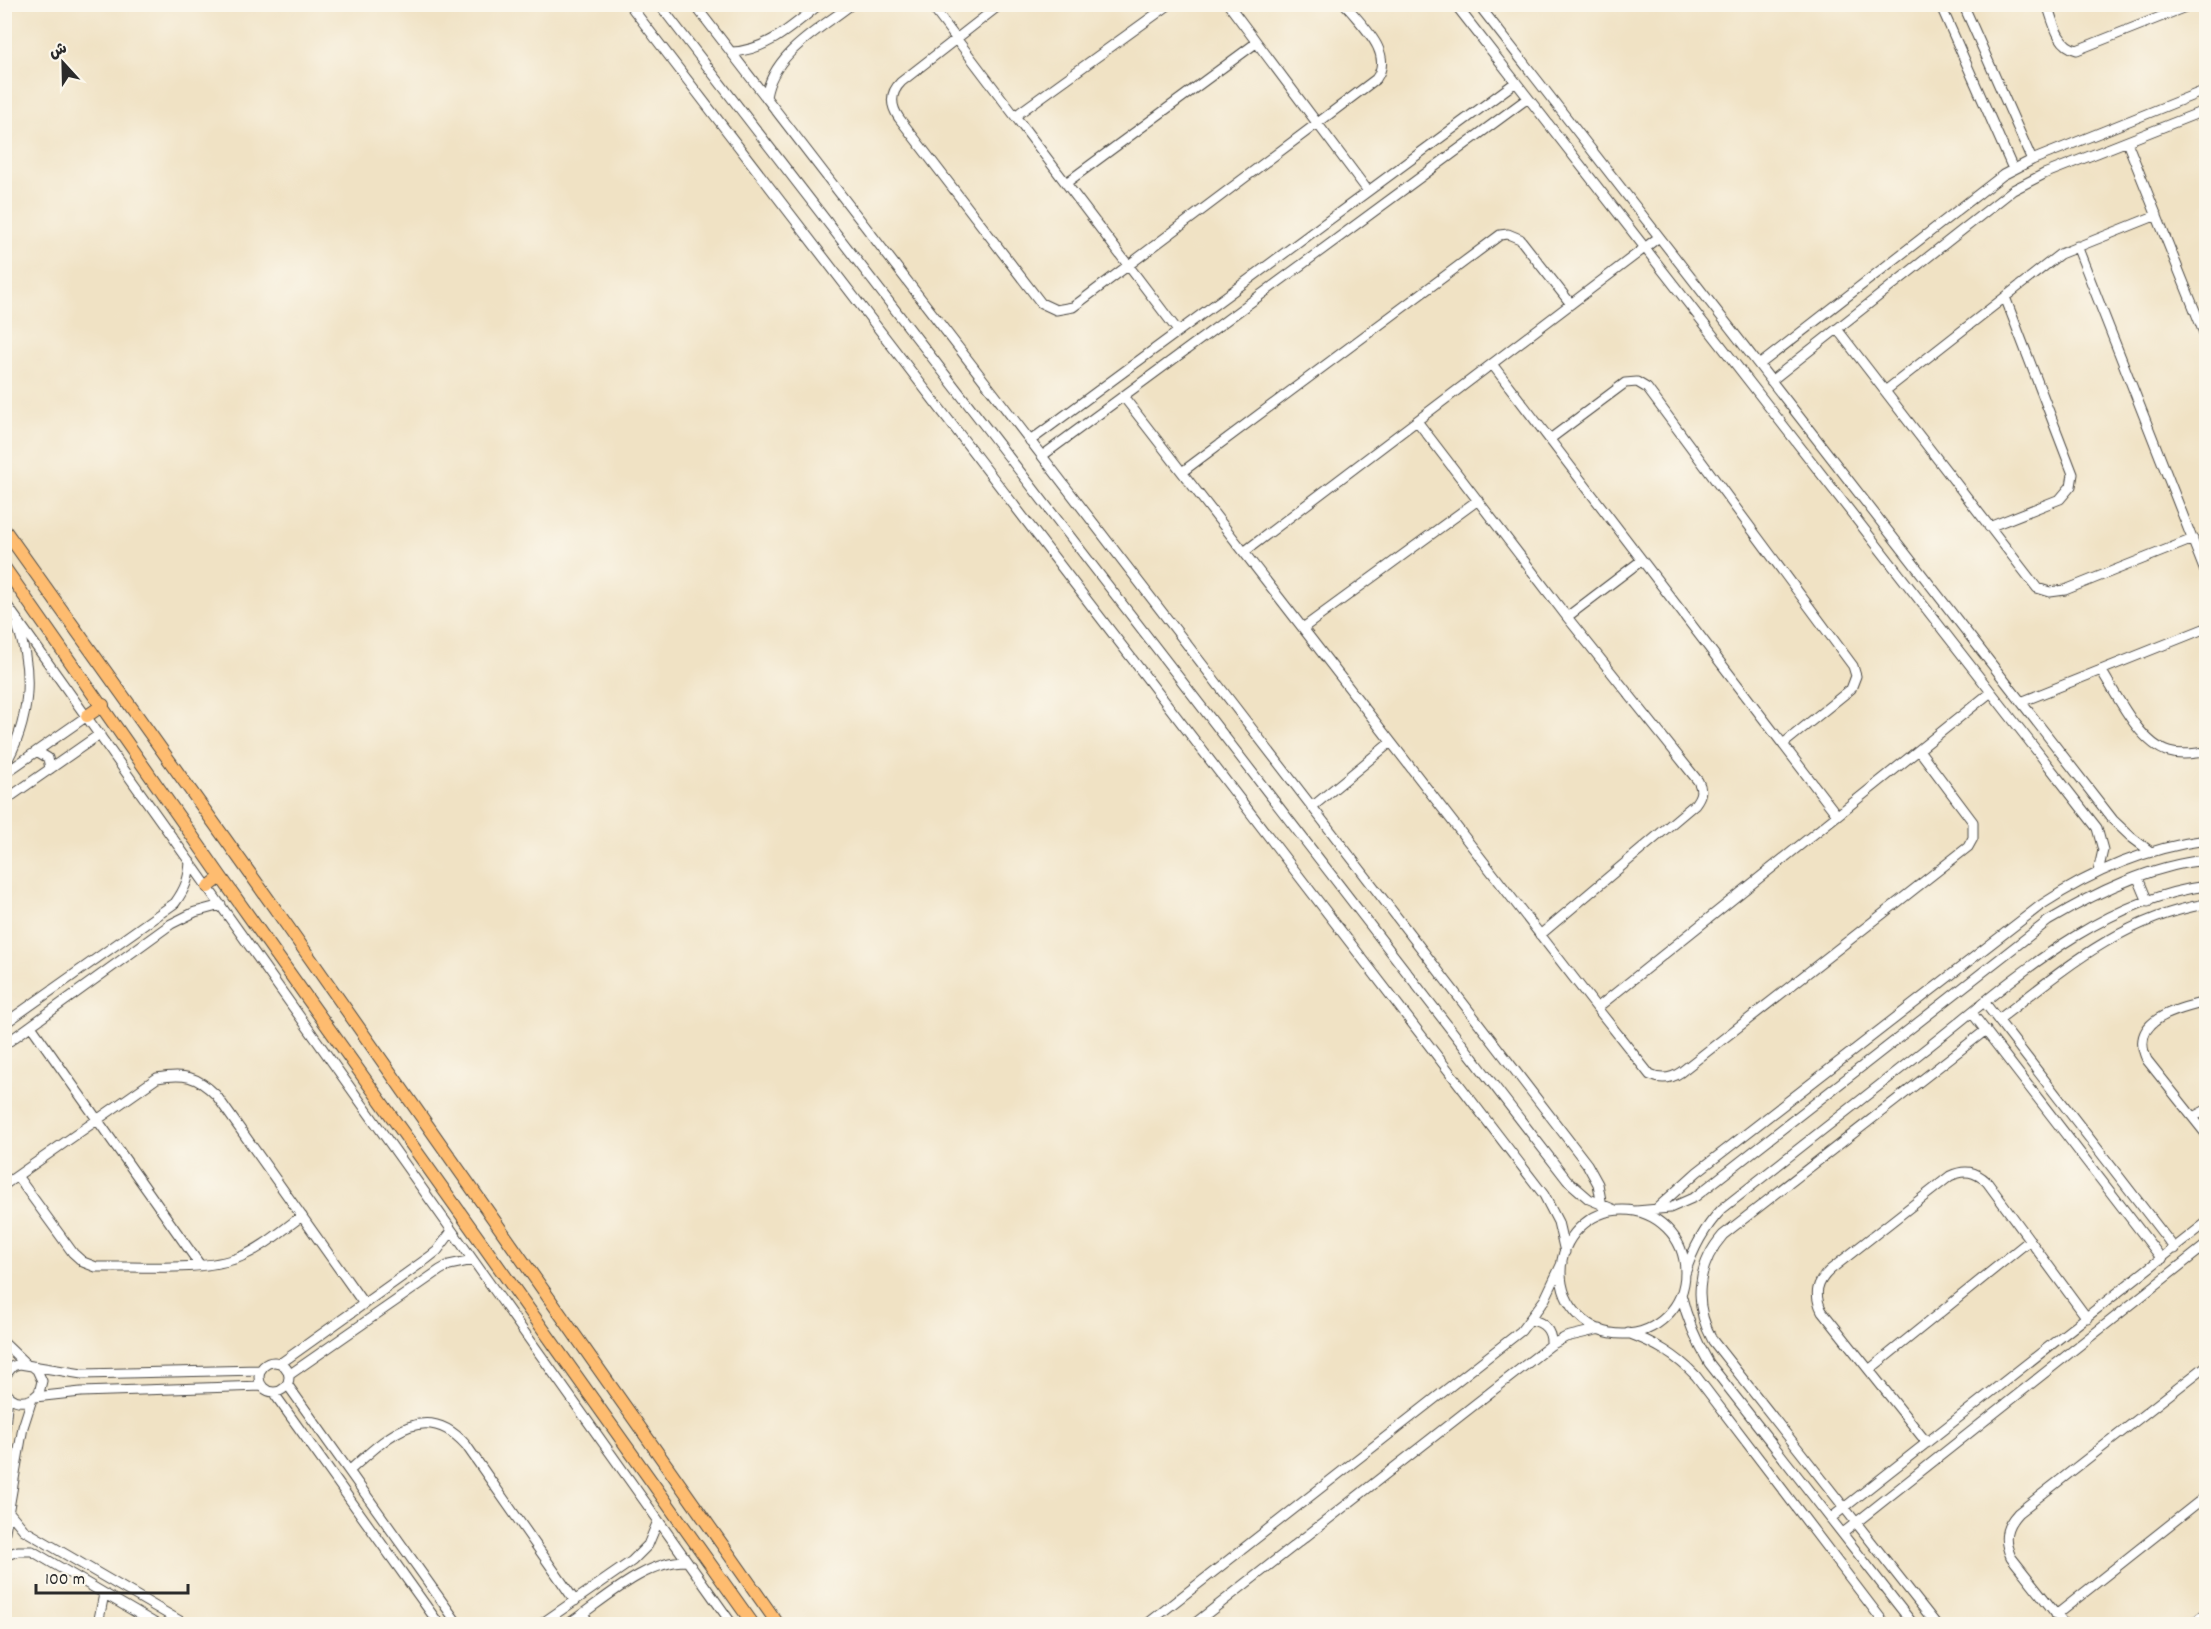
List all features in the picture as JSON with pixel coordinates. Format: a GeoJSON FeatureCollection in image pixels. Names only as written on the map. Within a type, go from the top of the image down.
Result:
{"type":"FeatureCollection","features":[{"type":"Feature","properties":{"kind":"main road"},"geometry":{"type":"LineString","coordinates":[[4,529],[299,943],[778,1624]]}},
{"type":"Feature","properties":{"kind":"main road"},"geometry":{"type":"LineString","coordinates":[[4,567],[221,877],[753,1624]]}},
{"type":"Feature","properties":{"kind":"main road"},"geometry":{"type":"LineString","coordinates":[[87,716],[102,705]]}},
{"type":"Feature","properties":{"kind":"main road"},"geometry":{"type":"LineString","coordinates":[[208,887],[221,877]]}},
{"type":"Feature","properties":{"kind":"street"},"geometry":{"type":"LineString","coordinates":[[629,4],[1544,1195],[1558,1222],[1564,1252]]}},
{"type":"Feature","properties":{"kind":"street"},"geometry":{"type":"LineString","coordinates":[[659,4],[1568,1180],[1577,1190],[1602,1206],[1616,1210],[1655,1210],[1670,1208],[1695,1197],[2048,921],[2081,902],[2138,878],[2179,865],[2206,860]]}},
{"type":"Feature","properties":{"kind":"street"},"geometry":{"type":"LineString","coordinates":[[694,4],[1587,1164],[1598,1184],[1602,1206]]}},
{"type":"Feature","properties":{"kind":"street"},"geometry":{"type":"LineString","coordinates":[[731,52],[742,52],[765,45],[820,4]]}},
{"type":"Feature","properties":{"kind":"street"},"geometry":{"type":"LineString","coordinates":[[766,98],[771,75],[786,55],[852,4]]}},
{"type":"Feature","properties":{"kind":"street"},"geometry":{"type":"LineString","coordinates":[[930,4],[1178,331]]}},
{"type":"Feature","properties":{"kind":"street"},"geometry":{"type":"LineString","coordinates":[[1001,4],[897,87],[892,106],[1046,307],[1056,310],[1073,307],[1127,264],[1376,79],[1382,68],[1380,51],[1345,4]]}},
{"type":"Feature","properties":{"kind":"street"},"geometry":{"type":"LineString","coordinates":[[1015,116],[1170,4]]}},
{"type":"Feature","properties":{"kind":"street"},"geometry":{"type":"LineString","coordinates":[[1228,4],[1368,191]]}},
{"type":"Feature","properties":{"kind":"street"},"geometry":{"type":"LineString","coordinates":[[1455,4],[2097,828],[2103,850],[2098,872]]}},
{"type":"Feature","properties":{"kind":"street"},"geometry":{"type":"LineString","coordinates":[[1478,4],[2113,820],[2151,852]]}},
{"type":"Feature","properties":{"kind":"street"},"geometry":{"type":"LineString","coordinates":[[1940,4],[2013,169]]}},
{"type":"Feature","properties":{"kind":"street"},"geometry":{"type":"LineString","coordinates":[[1963,4],[2032,160]]}},
{"type":"Feature","properties":{"kind":"street"},"geometry":{"type":"LineString","coordinates":[[2047,4],[2061,40],[2068,47],[2077,50],[2193,4]]}},
{"type":"Feature","properties":{"kind":"street"},"geometry":{"type":"LineString","coordinates":[[1066,183],[1256,44]]}},
{"type":"Feature","properties":{"kind":"street"},"geometry":{"type":"LineString","coordinates":[[1030,441],[1516,82]]}},
{"type":"Feature","properties":{"kind":"street"},"geometry":{"type":"LineString","coordinates":[[1759,365],[1984,188],[2013,169],[2206,90]]}},
{"type":"Feature","properties":{"kind":"street"},"geometry":{"type":"LineString","coordinates":[[1042,456],[1528,98]]}},
{"type":"Feature","properties":{"kind":"street"},"geometry":{"type":"LineString","coordinates":[[1771,381],[2013,190],[2044,174],[2206,110]]}},
{"type":"Feature","properties":{"kind":"street"},"geometry":{"type":"LineString","coordinates":[[2127,142],[2206,338]]}},
{"type":"Feature","properties":{"kind":"street"},"geometry":{"type":"LineString","coordinates":[[1885,391],[2056,256],[2157,215]]}},
{"type":"Feature","properties":{"kind":"street"},"geometry":{"type":"LineString","coordinates":[[1182,472],[1500,235],[1508,234],[1520,239],[1571,304]]}},
{"type":"Feature","properties":{"kind":"street"},"geometry":{"type":"LineString","coordinates":[[1244,552],[1659,237]]}},
{"type":"Feature","properties":{"kind":"street"},"geometry":{"type":"LineString","coordinates":[[2077,246],[2206,574]]}},
{"type":"Feature","properties":{"kind":"street"},"geometry":{"type":"LineString","coordinates":[[1989,527],[2060,500],[2071,486],[2073,474],[2005,297]]}},
{"type":"Feature","properties":{"kind":"street"},"geometry":{"type":"LineString","coordinates":[[1837,329],[2032,584],[2050,592],[2065,590],[2193,539]]}},
{"type":"Feature","properties":{"kind":"street"},"geometry":{"type":"LineString","coordinates":[[1492,364],[1837,815]]}},
{"type":"Feature","properties":{"kind":"street"},"geometry":{"type":"LineString","coordinates":[[1550,439],[1625,383],[1637,382],[1647,387],[1853,666],[1856,676],[1851,689],[1783,744]]}},
{"type":"Feature","properties":{"kind":"street"},"geometry":{"type":"LineString","coordinates":[[1123,396],[1650,1075],[1671,1078],[1681,1072],[1968,847],[1974,832],[1973,822],[1919,750]]}},
{"type":"Feature","properties":{"kind":"street"},"geometry":{"type":"LineString","coordinates":[[1417,421],[1567,617],[1698,781],[1701,793],[1695,804],[1540,934]]}},
{"type":"Feature","properties":{"kind":"street"},"geometry":{"type":"LineString","coordinates":[[1303,628],[1478,500]]}},
{"type":"Feature","properties":{"kind":"street"},"geometry":{"type":"LineString","coordinates":[[1567,617],[1642,560]]}},
{"type":"Feature","properties":{"kind":"street"},"geometry":{"type":"LineString","coordinates":[[4,601],[732,1624]]}},
{"type":"Feature","properties":{"kind":"street"},"geometry":{"type":"LineString","coordinates":[[4,766],[12,754],[22,727],[27,699],[27,670],[23,641],[13,614]]}},
{"type":"Feature","properties":{"kind":"street"},"geometry":{"type":"LineString","coordinates":[[2021,702],[2206,628]]}},
{"type":"Feature","properties":{"kind":"street"},"geometry":{"type":"LineString","coordinates":[[2101,670],[2139,729],[2153,744],[2161,749],[2180,754],[2206,752]]}},
{"type":"Feature","properties":{"kind":"street"},"geometry":{"type":"LineString","coordinates":[[1597,1008],[1991,692]]}},
{"type":"Feature","properties":{"kind":"street"},"geometry":{"type":"LineString","coordinates":[[4,774],[87,716]]}},
{"type":"Feature","properties":{"kind":"street"},"geometry":{"type":"LineString","coordinates":[[4,801],[100,734]]}},
{"type":"Feature","properties":{"kind":"street"},"geometry":{"type":"LineString","coordinates":[[1312,807],[1391,742]]}},
{"type":"Feature","properties":{"kind":"street"},"geometry":{"type":"LineString","coordinates":[[38,752],[48,758],[50,770]]}},
{"type":"Feature","properties":{"kind":"street"},"geometry":{"type":"LineString","coordinates":[[1655,1210],[1690,1177],[2023,918],[2059,893],[2098,872],[2151,852],[2206,840]]}},
{"type":"Feature","properties":{"kind":"street"},"geometry":{"type":"LineString","coordinates":[[4,1023],[175,903],[184,891],[189,877],[190,862]]}},
{"type":"Feature","properties":{"kind":"street"},"geometry":{"type":"LineString","coordinates":[[2138,878],[2148,902]]}},
{"type":"Feature","properties":{"kind":"street"},"geometry":{"type":"LineString","coordinates":[[1913,1624],[1709,1363],[1698,1344],[1684,1309],[1681,1294],[1695,1245],[1722,1209],[1972,1012],[2060,946],[2102,921],[2148,902],[2206,886]]}},
{"type":"Feature","properties":{"kind":"street"},"geometry":{"type":"LineString","coordinates":[[1998,1020],[2076,959],[2106,941],[2168,914],[2206,904]]}},
{"type":"Feature","properties":{"kind":"street"},"geometry":{"type":"LineString","coordinates":[[4,1045],[171,924],[195,912],[221,905]]}},
{"type":"Feature","properties":{"kind":"street"},"geometry":{"type":"LineString","coordinates":[[2206,1002],[2175,1011],[2152,1023],[2145,1031],[2142,1041],[2142,1051],[2146,1060],[2206,1134]]}},
{"type":"Feature","properties":{"kind":"street"},"geometry":{"type":"LineString","coordinates":[[1984,1003],[2175,1249]]}},
{"type":"Feature","properties":{"kind":"street"},"geometry":{"type":"LineString","coordinates":[[1972,1012],[2162,1259]]}},
{"type":"Feature","properties":{"kind":"street"},"geometry":{"type":"LineString","coordinates":[[31,1026],[200,1265]]}},
{"type":"Feature","properties":{"kind":"street"},"geometry":{"type":"LineString","coordinates":[[1936,1624],[1713,1341],[1701,1311],[1699,1289],[1703,1269],[1711,1251],[1723,1235],[1986,1030]]}},
{"type":"Feature","properties":{"kind":"street"},"geometry":{"type":"LineString","coordinates":[[4,1185],[157,1078],[173,1075],[190,1077],[205,1084],[216,1095],[364,1304]]}},
{"type":"Feature","properties":{"kind":"street"},"geometry":{"type":"LineString","coordinates":[[2193,1118],[2206,1110]]}},
{"type":"Feature","properties":{"kind":"street"},"geometry":{"type":"LineString","coordinates":[[1927,1443],[1822,1311],[1817,1301],[1817,1289],[1821,1278],[1830,1270],[1950,1176],[1959,1171],[1970,1171],[1979,1175],[2087,1318]]}},
{"type":"Feature","properties":{"kind":"street"},"geometry":{"type":"LineString","coordinates":[[17,1176],[73,1253],[83,1262],[96,1267],[200,1265],[226,1262],[251,1252],[302,1216]]}},
{"type":"Feature","properties":{"kind":"street"},"geometry":{"type":"LineString","coordinates":[[1600,1329],[1580,1316],[1567,1297],[1561,1274],[1562,1263],[1564,1252],[1576,1232],[1584,1224],[1616,1210]]}},
{"type":"Feature","properties":{"kind":"street"},"geometry":{"type":"LineString","coordinates":[[1636,1211],[1648,1215],[1668,1229],[1681,1250],[1685,1274]]}},
{"type":"Feature","properties":{"kind":"street"},"geometry":{"type":"LineString","coordinates":[[1831,1518],[2175,1249],[2206,1222]]}},
{"type":"Feature","properties":{"kind":"street"},"geometry":{"type":"LineString","coordinates":[[262,1386],[258,1378],[260,1370],[267,1363],[280,1363],[364,1304],[437,1251],[453,1231]]}},
{"type":"Feature","properties":{"kind":"street"},"geometry":{"type":"LineString","coordinates":[[1869,1370],[2030,1240]]}},
{"type":"Feature","properties":{"kind":"street"},"geometry":{"type":"LineString","coordinates":[[1843,1533],[2206,1245]]}},
{"type":"Feature","properties":{"kind":"street"},"geometry":{"type":"LineString","coordinates":[[273,1392],[278,1391],[288,1380],[449,1264],[473,1260]]}},
{"type":"Feature","properties":{"kind":"street"},"geometry":{"type":"LineString","coordinates":[[1147,1624],[1521,1331],[1545,1299],[1562,1263]]}},
{"type":"Feature","properties":{"kind":"street"},"geometry":{"type":"LineString","coordinates":[[2123,1289],[2134,1303]]}},
{"type":"Feature","properties":{"kind":"street"},"geometry":{"type":"LineString","coordinates":[[1628,1333],[1641,1330],[1665,1317],[1681,1294]]}},
{"type":"Feature","properties":{"kind":"street"},"geometry":{"type":"LineString","coordinates":[[1530,1320],[1545,1326],[1550,1335],[1551,1345]]}},
{"type":"Feature","properties":{"kind":"street"},"geometry":{"type":"LineString","coordinates":[[1194,1624],[1551,1345],[1582,1332],[1600,1329],[1628,1333],[1665,1349],[1682,1361],[1696,1376],[1884,1624]]}},
{"type":"Feature","properties":{"kind":"street"},"geometry":{"type":"LineString","coordinates":[[4,1343],[36,1370],[42,1381],[22,1434],[4,1537]]}},
{"type":"Feature","properties":{"kind":"street"},"geometry":{"type":"LineString","coordinates":[[280,1363],[287,1371],[288,1380],[348,1470],[458,1624]]}},
{"type":"Feature","properties":{"kind":"street"},"geometry":{"type":"LineString","coordinates":[[4,1377],[13,1366],[29,1365],[82,1374],[260,1370]]}},
{"type":"Feature","properties":{"kind":"street"},"geometry":{"type":"LineString","coordinates":[[2064,1624],[2011,1557],[2006,1546],[2006,1534],[2010,1522],[2206,1366]]}},
{"type":"Feature","properties":{"kind":"street"},"geometry":{"type":"LineString","coordinates":[[6,1392],[19,1402],[81,1392],[262,1386],[273,1392],[439,1624]]}},
{"type":"Feature","properties":{"kind":"street"},"geometry":{"type":"LineString","coordinates":[[4,1438],[6,1392]]}},
{"type":"Feature","properties":{"kind":"street"},"geometry":{"type":"LineString","coordinates":[[348,1470],[388,1437],[401,1430],[429,1423],[443,1425],[466,1445],[575,1601]]}},
{"type":"Feature","properties":{"kind":"street"},"geometry":{"type":"LineString","coordinates":[[2056,1615],[2206,1496]]}},
{"type":"Feature","properties":{"kind":"street"},"geometry":{"type":"LineString","coordinates":[[9,1512],[24,1530],[185,1624]]}},
{"type":"Feature","properties":{"kind":"street"},"geometry":{"type":"LineString","coordinates":[[541,1624],[632,1561],[648,1545],[655,1534],[658,1521]]}},
{"type":"Feature","properties":{"kind":"street"},"geometry":{"type":"LineString","coordinates":[[4,1556],[18,1551],[32,1551],[156,1624]]}},
{"type":"Feature","properties":{"kind":"street"},"geometry":{"type":"LineString","coordinates":[[632,1561],[641,1573]]}},
{"type":"Feature","properties":{"kind":"street"},"geometry":{"type":"LineString","coordinates":[[568,1624],[641,1573],[662,1563],[686,1561]]}},
{"type":"Feature","properties":{"kind":"street"},"geometry":{"type":"LineString","coordinates":[[98,1624],[104,1594]]}},
{"type":"Feature","properties":{"kind":"street"},"geometry":{"type":"LineString","coordinates":[[2192,1624],[2206,1613]]}},
{"type":"Feature","properties":{"kind":"street"},"geometry":{"type":"LineString","coordinates":[[583,1614],[590,1624]]}}]}
